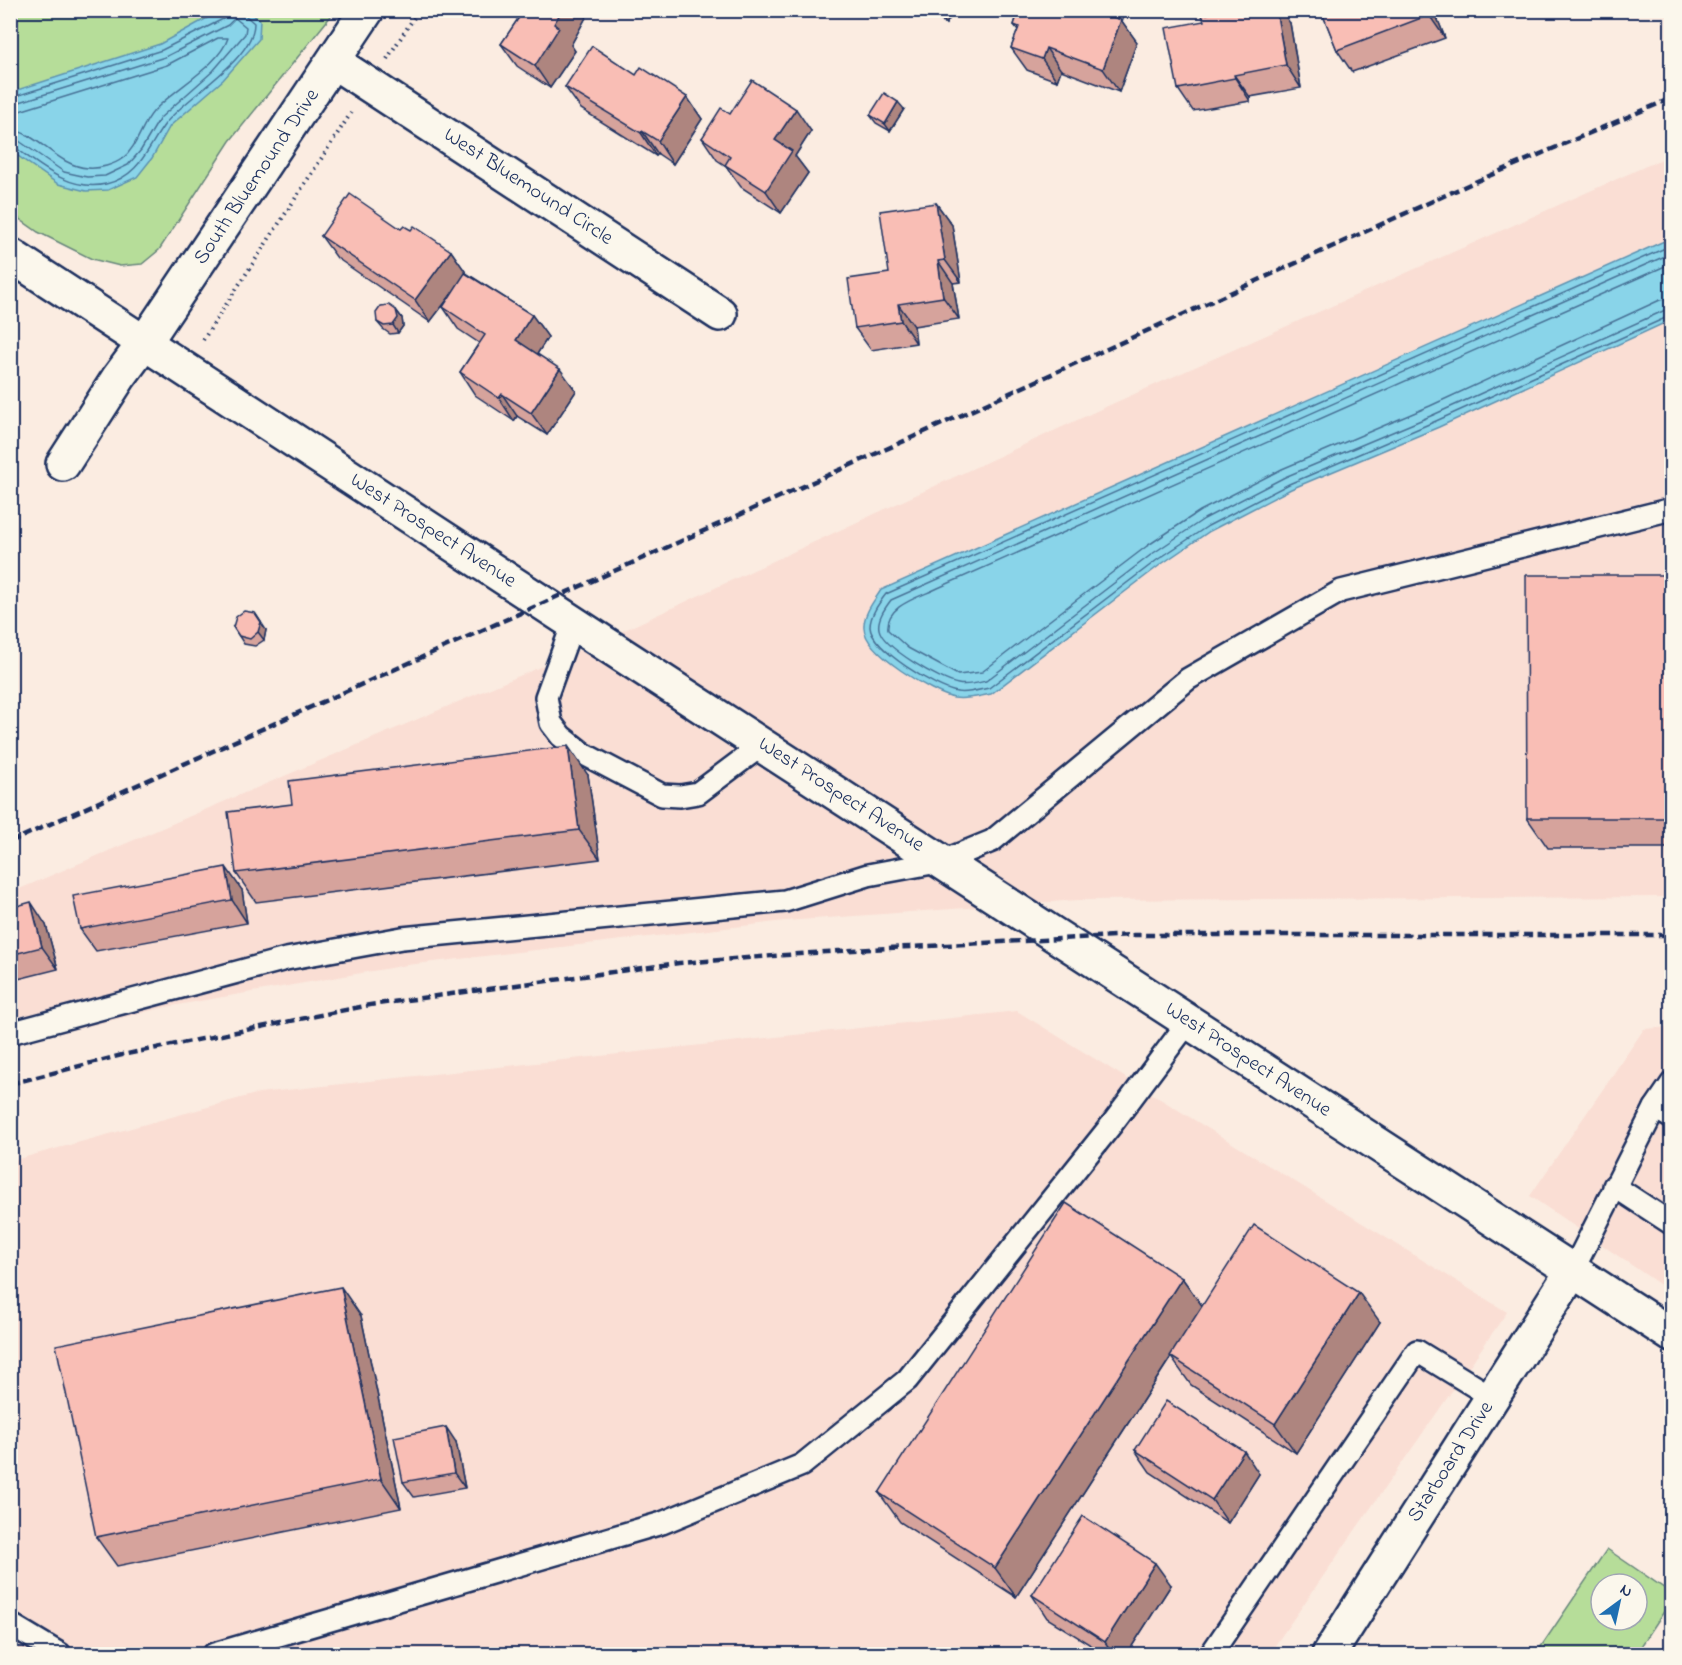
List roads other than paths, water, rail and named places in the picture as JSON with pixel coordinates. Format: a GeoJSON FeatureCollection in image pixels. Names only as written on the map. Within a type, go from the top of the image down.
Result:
{"type":"FeatureCollection","features":[{"type":"Feature","properties":{"kind":"main road","name":"South Bluemound Drive"},"geometry":{"type":"LineString","coordinates":[[63,464],[119,377],[145,342],[368,10]]}},
{"type":"Feature","properties":{"kind":"main road","name":"West Bluemound Circle"},"geometry":{"type":"LineString","coordinates":[[334,62],[720,314]]}},
{"type":"Feature","properties":{"kind":"main road","name":"West Prospect Avenue"},"geometry":{"type":"LineString","coordinates":[[10,255],[1671,1335]]}},
{"type":"Feature","properties":{"kind":"main road","name":"Starboard Drive"},"geometry":{"type":"LineString","coordinates":[[1329,1654],[1573,1270]]}},
{"type":"Feature","properties":{"kind":"lane"},"geometry":{"type":"LineString","coordinates":[[10,1032],[286,959],[402,938],[784,902],[868,875],[943,861],[992,841],[1188,679],[1341,591],[1671,510]]}},
{"type":"Feature","properties":{"kind":"lane"},"geometry":{"type":"LineString","coordinates":[[573,623],[546,697],[551,723],[561,736],[584,754],[662,795],[680,796],[698,793],[762,745]]}},
{"type":"Feature","properties":{"kind":"lane"},"geometry":{"type":"LineString","coordinates":[[214,1654],[662,1523],[802,1465],[907,1380],[1112,1124],[1189,1021]]}},
{"type":"Feature","properties":{"kind":"lane"},"geometry":{"type":"LineString","coordinates":[[1573,1270],[1614,1186],[1663,1113],[1671,1083]]}},
{"type":"Feature","properties":{"kind":"lane"},"geometry":{"type":"LineString","coordinates":[[1614,1186],[1671,1224]]}},
{"type":"Feature","properties":{"kind":"lane"},"geometry":{"type":"LineString","coordinates":[[1211,1654],[1417,1351],[1492,1397]]}},
{"type":"Feature","properties":{"kind":"lane"},"geometry":{"type":"LineString","coordinates":[[10,1624],[60,1654]]}},
{"type":"Feature","properties":{"kind":"water"},"geometry":{"type":"Polygon","coordinates":[[[231,10],[247,11],[260,20],[259,39],[223,80],[170,126],[152,158],[137,177],[108,190],[86,191],[58,184],[11,151],[11,92],[160,44],[209,17],[231,10]]]}},
{"type":"Feature","properties":{"kind":"water"},"geometry":{"type":"Polygon","coordinates":[[[1671,238],[1671,320],[1439,427],[1291,489],[1210,531],[1160,565],[991,694],[973,698],[954,698],[944,695],[916,680],[887,660],[867,638],[864,628],[865,618],[881,590],[1671,238]]]}},
{"type":"Feature","properties":{"kind":"railway"},"geometry":{"type":"LineString","coordinates":[[10,842],[922,433],[1470,184],[1672,98]]}},
{"type":"Feature","properties":{"kind":"railway"},"geometry":{"type":"LineString","coordinates":[[10,1084],[122,1055],[370,1005],[679,963],[853,950],[1134,935],[1672,935]]}}]}
